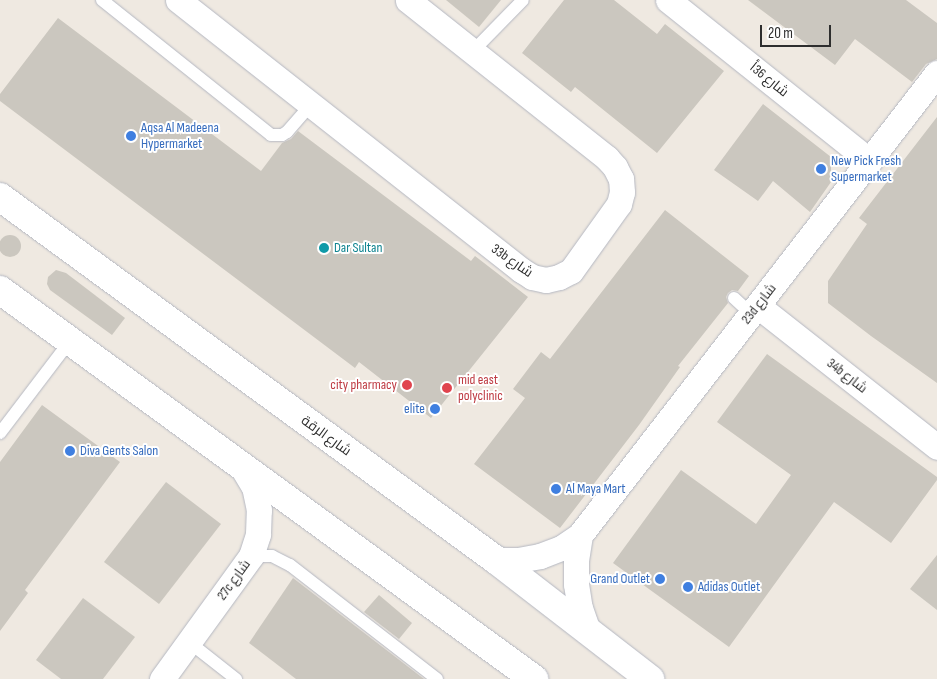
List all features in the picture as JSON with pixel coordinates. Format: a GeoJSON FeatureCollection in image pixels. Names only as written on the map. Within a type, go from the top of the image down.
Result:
{"type":"FeatureCollection","features":[{"type":"Feature","properties":{"kind":"street","name":"33b شارع"},"geometry":{"type":"LineString","coordinates":[[178,0],[521,270],[532,277],[546,280],[559,278],[572,271],[619,204],[622,192],[621,179],[615,167],[607,158],[408,0]]}},
{"type":"Feature","properties":{"kind":"street","name":"شارع 36أ"},"geometry":{"type":"LineString","coordinates":[[668,0],[870,161]]}},
{"type":"Feature","properties":{"kind":"street","name":"23d شارع"},"geometry":{"type":"LineString","coordinates":[[496,560],[518,560],[540,556],[561,548],[580,535],[748,306],[870,161],[937,73]]}},
{"type":"Feature","properties":{"kind":"street","name":"شارع الرقة"},"geometry":{"type":"LineString","coordinates":[[0,198],[496,560],[650,679]]}},
{"type":"Feature","properties":{"kind":"street"},"geometry":{"type":"LineString","coordinates":[[0,290],[534,679]]}},
{"type":"Feature","properties":{"kind":"street","name":"34b شارع"},"geometry":{"type":"LineString","coordinates":[[748,306],[937,447]]}},
{"type":"Feature","properties":{"kind":"street","name":"27c شارع"},"geometry":{"type":"LineString","coordinates":[[162,679],[251,556],[258,534],[259,510],[254,487],[242,467]]}},
{"type":"Feature","properties":{"kind":"street","name":"23d شارع"},"geometry":{"type":"LineString","coordinates":[[580,535],[576,559],[576,584],[580,608],[588,631]]}},
{"type":"Feature","properties":{"kind":"lane"},"geometry":{"type":"LineString","coordinates":[[102,0],[271,135],[282,136],[311,104]]}},
{"type":"Feature","properties":{"kind":"lane"},"geometry":{"type":"LineString","coordinates":[[473,51],[523,0]]}},
{"type":"Feature","properties":{"kind":"lane"},"geometry":{"type":"LineString","coordinates":[[0,433],[70,341]]}},
{"type":"Feature","properties":{"kind":"lane"},"geometry":{"type":"LineString","coordinates":[[251,556],[272,556],[290,565],[437,679]]}},
{"type":"Feature","properties":{"kind":"lane"},"geometry":{"type":"LineString","coordinates":[[189,642],[236,679]]}},
{"type":"Feature","properties":{"kind":"building"},"geometry":{"type":"Polygon","coordinates":[[[446,0],[501,0],[479,27],[446,0]]]}},
{"type":"Feature","properties":{"kind":"building"},"geometry":{"type":"Polygon","coordinates":[[[564,0],[614,0],[657,34],[665,24],[724,71],[657,153],[575,87],[571,92],[522,53],[564,0]]]}},
{"type":"Feature","properties":{"kind":"building"},"geometry":{"type":"Polygon","coordinates":[[[748,0],[906,0],[937,23],[937,59],[926,64],[912,82],[855,39],[835,65],[748,0]]]}},
{"type":"Feature","properties":{"kind":"building"},"geometry":{"type":"Polygon","coordinates":[[[58,18],[261,171],[282,143],[291,139],[298,131],[471,261],[475,256],[528,297],[431,418],[359,362],[355,368],[0,101],[0,94],[58,18]]]}},
{"type":"Feature","properties":{"kind":"building"},"geometry":{"type":"Polygon","coordinates":[[[763,104],[831,157],[831,182],[810,212],[773,181],[758,201],[714,170],[763,104]]]}},
{"type":"Feature","properties":{"kind":"building"},"geometry":{"type":"Polygon","coordinates":[[[937,117],[937,383],[828,303],[828,281],[867,224],[859,218],[937,117]]]}},
{"type":"Feature","properties":{"kind":"building"},"geometry":{"type":"Polygon","coordinates":[[[665,210],[749,276],[738,291],[732,290],[728,293],[726,297],[728,303],[678,366],[680,367],[639,425],[560,528],[474,464],[525,398],[513,389],[541,352],[550,359],[665,210]]]}},
{"type":"Feature","properties":{"kind":"building"},"geometry":{"type":"Polygon","coordinates":[[[10,235],[18,238],[21,246],[18,254],[10,257],[2,254],[-1,246],[2,238],[10,235]]]}},
{"type":"Feature","properties":{"kind":"building"},"geometry":{"type":"Polygon","coordinates":[[[56,270],[66,273],[125,318],[112,335],[50,290],[47,284],[48,277],[56,270]]]}},
{"type":"Feature","properties":{"kind":"building"},"geometry":{"type":"Polygon","coordinates":[[[767,354],[937,477],[937,480],[891,543],[834,502],[729,647],[613,563],[681,470],[756,524],[791,475],[717,422],[767,354]]]}},
{"type":"Feature","properties":{"kind":"building"},"geometry":{"type":"Polygon","coordinates":[[[42,405],[120,462],[25,590],[28,593],[0,631],[0,462],[42,405]]]}},
{"type":"Feature","properties":{"kind":"building"},"geometry":{"type":"Polygon","coordinates":[[[166,482],[221,524],[159,604],[104,562],[166,482]]]}},
{"type":"Feature","properties":{"kind":"building"},"geometry":{"type":"Polygon","coordinates":[[[937,555],[937,610],[910,589],[937,555]]]}},
{"type":"Feature","properties":{"kind":"building"},"geometry":{"type":"Polygon","coordinates":[[[293,578],[424,679],[296,679],[249,643],[293,578]]]}},
{"type":"Feature","properties":{"kind":"building"},"geometry":{"type":"Polygon","coordinates":[[[379,595],[412,623],[399,639],[364,612],[379,595]]]}},
{"type":"Feature","properties":{"kind":"building"},"geometry":{"type":"Polygon","coordinates":[[[83,598],[135,637],[103,679],[61,679],[36,660],[83,598]]]}},
{"type":"Feature","properties":{"kind":"place","name":"Aqsa Al Madeena Hypermarket"},"geometry":{"type":"Point","coordinates":[131,136]}},
{"type":"Feature","properties":{"kind":"place","name":"New Pick Fresh Supermarket"},"geometry":{"type":"Point","coordinates":[821,169]}},
{"type":"Feature","properties":{"kind":"place","name":"Dar Sultan"},"geometry":{"type":"Point","coordinates":[324,248]}},
{"type":"Feature","properties":{"kind":"place","name":"city pharmacy"},"geometry":{"type":"Point","coordinates":[407,385]}},
{"type":"Feature","properties":{"kind":"place","name":"mid east polyclinic"},"geometry":{"type":"Point","coordinates":[447,388]}},
{"type":"Feature","properties":{"kind":"place","name":"elite"},"geometry":{"type":"Point","coordinates":[435,409]}},
{"type":"Feature","properties":{"kind":"place","name":"Diva Gents Salon"},"geometry":{"type":"Point","coordinates":[70,451]}},
{"type":"Feature","properties":{"kind":"place","name":"Al Maya Mart"},"geometry":{"type":"Point","coordinates":[556,489]}},
{"type":"Feature","properties":{"kind":"place","name":"Grand Outlet"},"geometry":{"type":"Point","coordinates":[660,579]}},
{"type":"Feature","properties":{"kind":"place","name":"Adidas Outlet"},"geometry":{"type":"Point","coordinates":[688,587]}}]}
